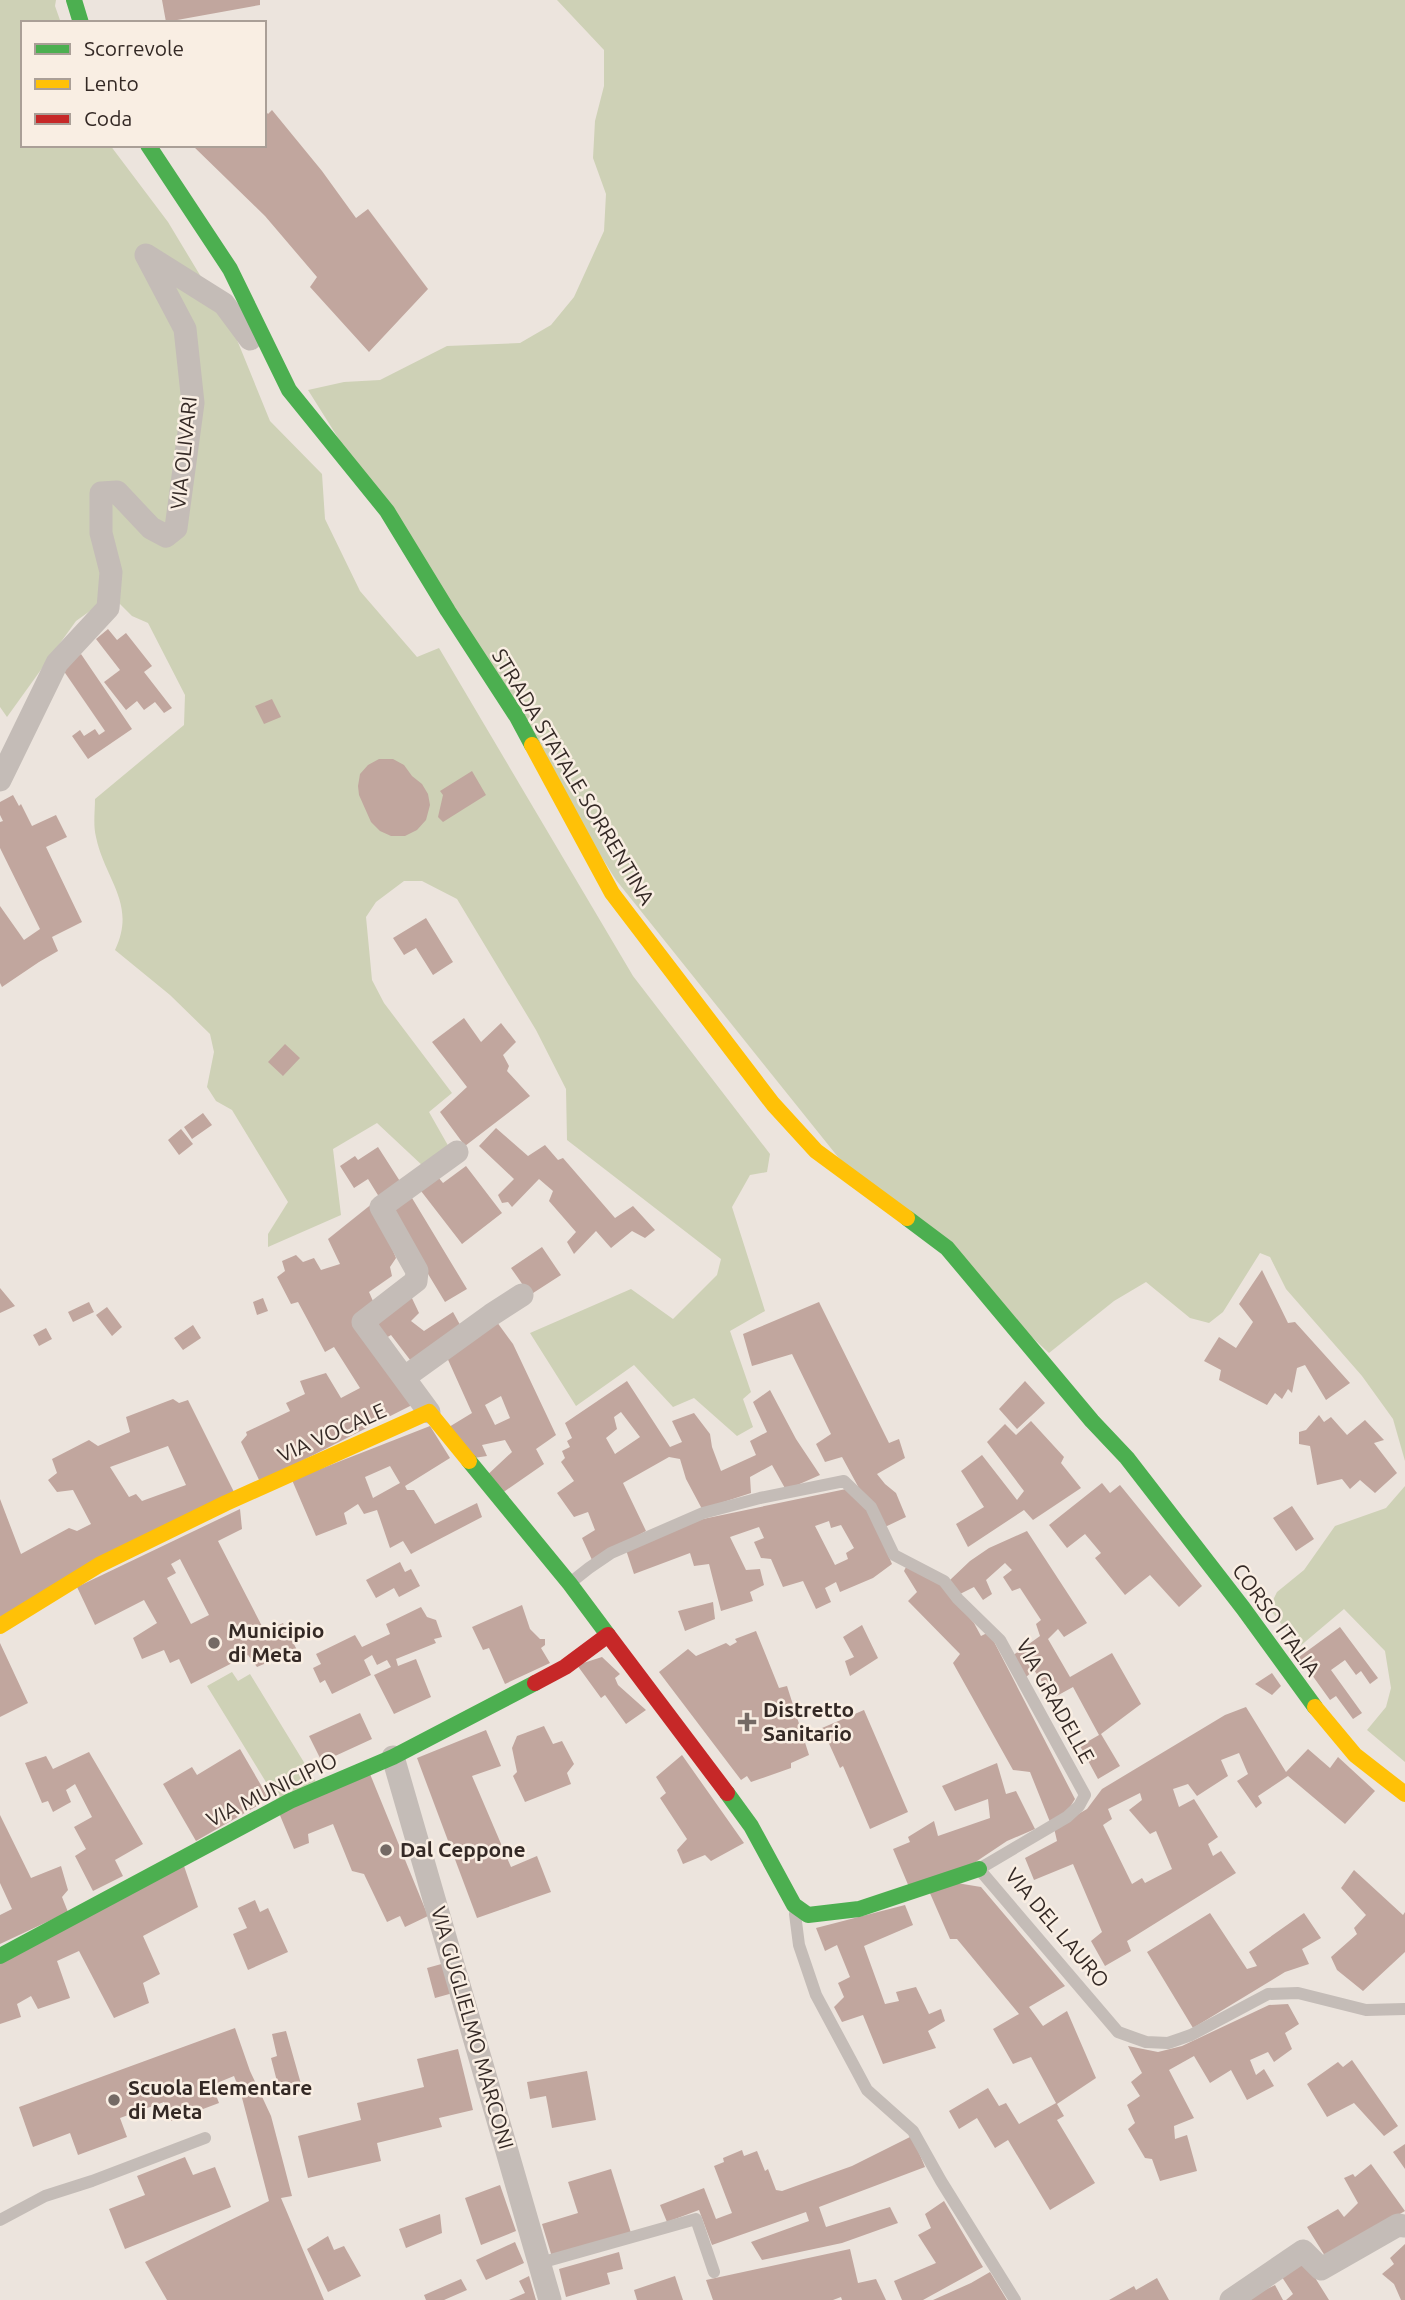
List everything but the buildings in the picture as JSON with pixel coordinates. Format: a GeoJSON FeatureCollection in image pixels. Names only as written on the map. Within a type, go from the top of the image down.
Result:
{"type":"FeatureCollection","features":[{"type":"Feature","properties":{"kind":"main road"},"geometry":{"type":"LineString","coordinates":[[74,0],[80,21]]}},
{"type":"Feature","properties":{"kind":"main road","name":"STRADA STATALE SORRENTINA"},"geometry":{"type":"LineString","coordinates":[[149,147],[230,269],[289,390],[387,511],[517,716],[612,893],[773,1104],[816,1151],[947,1248],[1092,1421],[1127,1458]]}},
{"type":"Feature","properties":{"kind":"main road"},"geometry":{"type":"LineString","coordinates":[[429,1412],[570,1584],[751,1826],[794,1905]]}},
{"type":"Feature","properties":{"kind":"main road","name":"VIA VOCALE"},"geometry":{"type":"LineString","coordinates":[[0,1626],[99,1564],[226,1503],[429,1412]]}},
{"type":"Feature","properties":{"kind":"main road","name":"CORSO ITALIA"},"geometry":{"type":"LineString","coordinates":[[1127,1458],[1243,1608],[1300,1689],[1347,1746],[1405,1794]]}},
{"type":"Feature","properties":{"kind":"main road","name":"VIA MUNICIPIO"},"geometry":{"type":"LineString","coordinates":[[0,1956],[290,1801],[393,1757],[565,1667],[608,1635]]}},
{"type":"Feature","properties":{"kind":"main road","name":"VIA DEL LAURO"},"geometry":{"type":"LineString","coordinates":[[794,1905],[808,1915],[859,1909],[979,1869]]}},
{"type":"Feature","properties":{"kind":"street","name":"VIA OLIVARI"},"geometry":{"type":"LineString","coordinates":[[0,780],[57,663],[108,607],[111,572],[101,533],[101,493],[117,492],[152,528],[166,536],[176,528],[193,403],[185,329],[146,255],[223,304],[289,390]]}},
{"type":"Feature","properties":{"kind":"street"},"geometry":{"type":"LineString","coordinates":[[429,1412],[363,1322],[416,1281],[417,1271],[381,1207],[457,1152]]}},
{"type":"Feature","properties":{"kind":"street"},"geometry":{"type":"LineString","coordinates":[[405,1377],[522,1296]]}},
{"type":"Feature","properties":{"kind":"street","name":"VIA GUGLIELMO MARCONI"},"geometry":{"type":"LineString","coordinates":[[393,1757],[550,2300]]}},
{"type":"Feature","properties":{"kind":"street"},"geometry":{"type":"LineString","coordinates":[[1231,2300],[1303,2251],[1321,2269],[1398,2225],[1405,2226]]}},
{"type":"Feature","properties":{"kind":"lane","name":"VIA GRADELLE"},"geometry":{"type":"LineString","coordinates":[[570,1584],[589,1567],[611,1553],[703,1514],[760,1498],[844,1481],[872,1507],[894,1555],[944,1581],[958,1599],[1000,1640],[1085,1795],[1079,1806],[1067,1817],[979,1869]]}},
{"type":"Feature","properties":{"kind":"lane","name":"VIA DEL LAURO"},"geometry":{"type":"LineString","coordinates":[[979,1869],[1118,2032],[1146,2042],[1168,2043],[1191,2035],[1268,1994],[1298,1993],[1366,2010],[1405,2010]]}},
{"type":"Feature","properties":{"kind":"lane"},"geometry":{"type":"LineString","coordinates":[[794,1905],[799,1945],[816,1995],[867,2090],[913,2131],[940,2181],[1015,2300]]}},
{"type":"Feature","properties":{"kind":"lane"},"geometry":{"type":"LineString","coordinates":[[0,2220],[45,2196],[205,2138]]}},
{"type":"Feature","properties":{"kind":"lane"},"geometry":{"type":"LineString","coordinates":[[540,2263],[696,2219],[714,2272]]}},
{"type":"Feature","properties":{"kind":"green space"},"geometry":{"type":"Polygon","coordinates":[[[0,0],[56,0],[55,6],[60,21],[21,21],[21,147],[112,147],[168,222],[233,330],[270,421],[322,474],[325,519],[360,591],[417,657],[439,648],[633,976],[770,1154],[767,1172],[750,1175],[732,1207],[765,1311],[730,1331],[751,1392],[743,1399],[753,1427],[737,1436],[694,1398],[673,1407],[634,1365],[576,1406],[530,1333],[631,1289],[673,1319],[717,1275],[721,1259],[567,1140],[566,1089],[536,1030],[457,899],[422,881],[404,881],[376,902],[366,917],[372,980],[384,1003],[452,1093],[429,1112],[450,1149],[424,1167],[377,1123],[333,1149],[341,1215],[268,1247],[268,1234],[288,1202],[232,1110],[216,1101],[207,1087],[214,1052],[210,1034],[170,995],[115,950],[123,919],[121,905],[96,837],[95,799],[184,725],[185,695],[148,623],[132,616],[119,603],[90,611],[76,621],[7,717],[0,707],[0,0]]]}},
{"type":"Feature","properties":{"kind":"green space"},"geometry":{"type":"Polygon","coordinates":[[[557,0],[1405,0],[1405,1461],[1393,1419],[1362,1376],[1286,1289],[1270,1257],[1260,1253],[1223,1312],[1209,1323],[1190,1318],[1146,1282],[1114,1301],[1049,1353],[838,1157],[616,880],[308,390],[344,382],[380,380],[447,346],[520,343],[551,325],[574,297],[604,231],[606,194],[593,158],[595,121],[604,86],[604,50],[557,0]]]}},
{"type":"Feature","properties":{"kind":"green space"},"geometry":{"type":"Polygon","coordinates":[[[1405,1486],[1405,1762],[1367,1730],[1386,1707],[1391,1688],[1385,1651],[1344,1609],[1299,1647],[1269,1608],[1277,1592],[1304,1570],[1335,1526],[1386,1508],[1405,1486]]]}},
{"type":"Feature","properties":{"kind":"green space"},"geometry":{"type":"Polygon","coordinates":[[[232,1672],[238,1681],[250,1674],[316,1782],[277,1800],[207,1686],[232,1672]]]}},
{"type":"Feature","properties":{"kind":"traffic: fast"},"geometry":{"type":"LineString","coordinates":[[74,0],[80,21]]}},
{"type":"Feature","properties":{"kind":"traffic: fast"},"geometry":{"type":"LineString","coordinates":[[149,147],[230,269],[289,390],[387,511],[532,745]]}},
{"type":"Feature","properties":{"kind":"traffic: fast"},"geometry":{"type":"LineString","coordinates":[[907,1218],[947,1248],[1092,1421],[1127,1458],[1243,1608],[1315,1707]]}},
{"type":"Feature","properties":{"kind":"traffic: fast"},"geometry":{"type":"LineString","coordinates":[[469,1461],[570,1584],[608,1635]]}},
{"type":"Feature","properties":{"kind":"traffic: fast"},"geometry":{"type":"LineString","coordinates":[[0,1956],[290,1801],[393,1757],[535,1683]]}},
{"type":"Feature","properties":{"kind":"traffic: fast"},"geometry":{"type":"LineString","coordinates":[[727,1793],[751,1826],[794,1905],[808,1915],[859,1909],[979,1869]]}},
{"type":"Feature","properties":{"kind":"traffic: slow"},"geometry":{"type":"LineString","coordinates":[[532,745],[612,893],[773,1104],[816,1151],[907,1218]]}},
{"type":"Feature","properties":{"kind":"traffic: slow"},"geometry":{"type":"LineString","coordinates":[[0,1626],[99,1565],[226,1503],[429,1412],[469,1461]]}},
{"type":"Feature","properties":{"kind":"traffic: slow"},"geometry":{"type":"LineString","coordinates":[[1315,1707],[1355,1755],[1405,1794]]}},
{"type":"Feature","properties":{"kind":"traffic: jam"},"geometry":{"type":"LineString","coordinates":[[535,1683],[565,1667],[608,1635],[727,1793]]}},
{"type":"Feature","properties":{"kind":"place","name":"Municipio di Meta"},"geometry":{"type":"Point","coordinates":[214,1643]}},
{"type":"Feature","properties":{"kind":"place","name":"Distretto Sanitario"},"geometry":{"type":"Point","coordinates":[747,1722]}},
{"type":"Feature","properties":{"kind":"place","name":"Dal Ceppone"},"geometry":{"type":"Point","coordinates":[386,1850]}},
{"type":"Feature","properties":{"kind":"place","name":"Scuola Elementare di Meta"},"geometry":{"type":"Point","coordinates":[114,2100]}}]}
